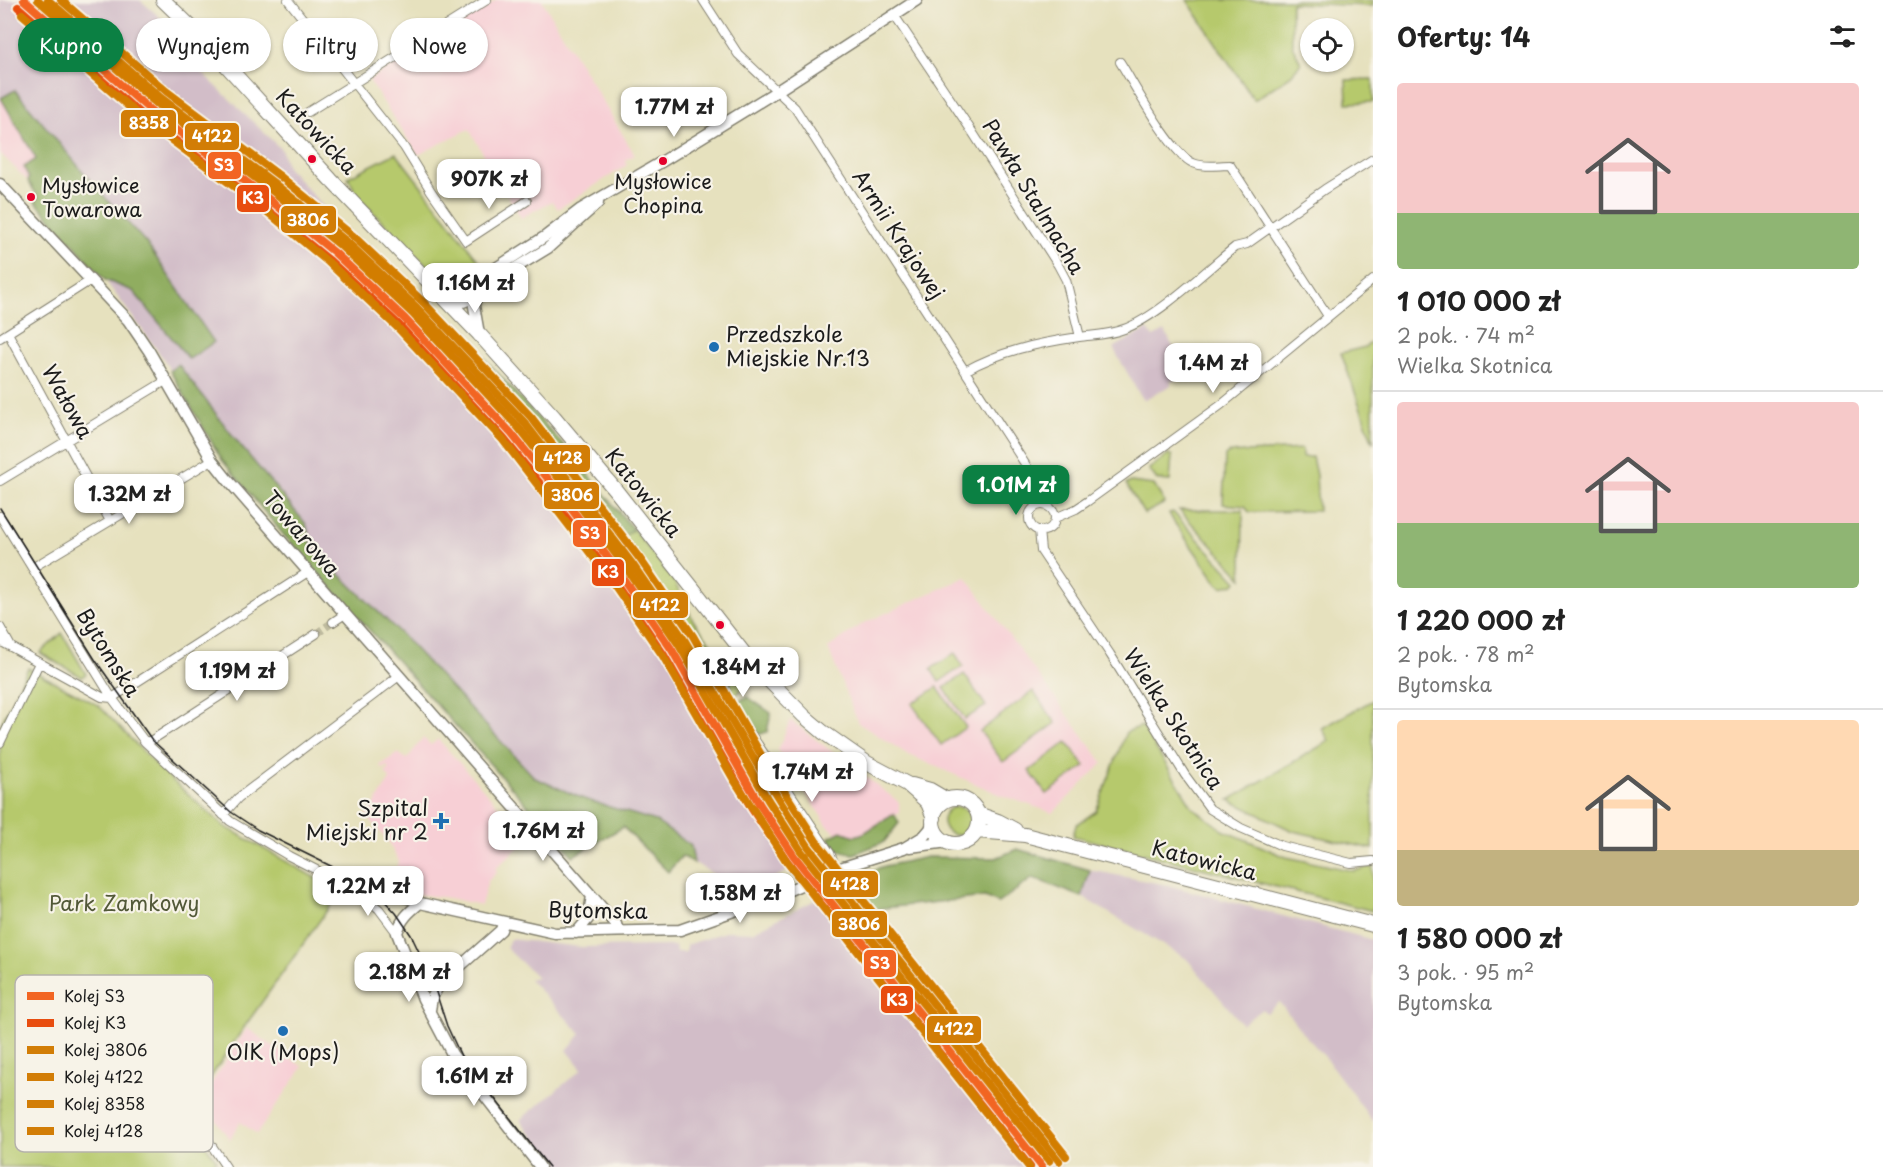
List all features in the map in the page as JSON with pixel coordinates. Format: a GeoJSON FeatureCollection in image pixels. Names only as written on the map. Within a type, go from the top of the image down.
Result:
{"type":"FeatureCollection","features":[{"type":"Feature","properties":{"kind":"main road","name":"Katowicka"},"geometry":{"type":"LineString","coordinates":[[163,0],[195,31],[331,180],[479,334],[554,417],[750,661],[823,732],[867,763],[907,784],[928,802],[934,818]]}},
{"type":"Feature","properties":{"kind":"main road","name":"Katowicka"},"geometry":{"type":"LineString","coordinates":[[907,784],[930,790],[947,800]]}},
{"type":"Feature","properties":{"kind":"main road"},"geometry":{"type":"LineString","coordinates":[[962,799],[969,802],[978,814],[977,831],[971,839],[961,843],[948,842],[936,832],[934,818],[940,804],[947,800],[962,799]]}},
{"type":"Feature","properties":{"kind":"main road","name":"Katowicka"},"geometry":{"type":"LineString","coordinates":[[978,814],[1025,835]]}},
{"type":"Feature","properties":{"kind":"main road","name":"Katowicka"},"geometry":{"type":"LineString","coordinates":[[977,831],[1025,835],[1373,925]]}},
{"type":"Feature","properties":{"kind":"street"},"geometry":{"type":"LineString","coordinates":[[288,0],[404,147],[466,241],[527,201]]}},
{"type":"Feature","properties":{"kind":"street"},"geometry":{"type":"LineString","coordinates":[[308,112],[487,0]]}},
{"type":"Feature","properties":{"kind":"street","name":"Armii Krajowej"},"geometry":{"type":"LineString","coordinates":[[703,0],[732,47],[795,108],[1029,470],[1041,505]]}},
{"type":"Feature","properties":{"kind":"street"},"geometry":{"type":"LineString","coordinates":[[451,305],[471,284],[546,236],[580,209],[777,91],[917,0]]}},
{"type":"Feature","properties":{"kind":"street","name":"Pawła Stalmacha"},"geometry":{"type":"LineString","coordinates":[[894,15],[1058,265],[1066,280],[1080,337]]}},
{"type":"Feature","properties":{"kind":"street"},"geometry":{"type":"LineString","coordinates":[[1120,62],[1173,145],[1191,163],[1206,166],[1230,165],[1328,316]]}},
{"type":"Feature","properties":{"kind":"street"},"geometry":{"type":"LineString","coordinates":[[965,371],[1003,352],[1080,337],[1105,335],[1138,324],[1235,247],[1247,244],[1373,159]]}},
{"type":"Feature","properties":{"kind":"street","name":"Towarowa"},"geometry":{"type":"LineString","coordinates":[[0,184],[128,320],[167,380],[212,460],[592,896],[616,924],[618,931]]}},
{"type":"Feature","properties":{"kind":"street"},"geometry":{"type":"LineString","coordinates":[[451,305],[476,297],[568,232],[607,194]]}},
{"type":"Feature","properties":{"kind":"street"},"geometry":{"type":"LineString","coordinates":[[546,236],[558,236],[568,232]]}},
{"type":"Feature","properties":{"kind":"street"},"geometry":{"type":"LineString","coordinates":[[534,256],[542,247],[546,236]]}},
{"type":"Feature","properties":{"kind":"street"},"geometry":{"type":"LineString","coordinates":[[0,338],[91,280]]}},
{"type":"Feature","properties":{"kind":"street"},"geometry":{"type":"LineString","coordinates":[[428,280],[448,287],[471,284]]}},
{"type":"Feature","properties":{"kind":"street"},"geometry":{"type":"LineString","coordinates":[[1055,518],[1051,508],[1041,505],[1032,509],[1029,518],[1033,527],[1039,530],[1048,529],[1055,518],[1088,501],[1194,426],[1373,280]]}},
{"type":"Feature","properties":{"kind":"street"},"geometry":{"type":"LineString","coordinates":[[476,297],[474,306],[479,334]]}},
{"type":"Feature","properties":{"kind":"street","name":"Wałowa"},"geometry":{"type":"LineString","coordinates":[[8,333],[111,521]]}},
{"type":"Feature","properties":{"kind":"street"},"geometry":{"type":"LineString","coordinates":[[0,481],[167,380]]}},
{"type":"Feature","properties":{"kind":"street"},"geometry":{"type":"LineString","coordinates":[[32,568],[212,460]]}},
{"type":"Feature","properties":{"kind":"street","name":"Bytomska"},"geometry":{"type":"LineString","coordinates":[[0,516],[3,527],[32,568],[112,698],[145,742],[223,815],[289,856],[354,889],[379,909],[397,933]]}},
{"type":"Feature","properties":{"kind":"street","name":"Wielka Skotnica"},"geometry":{"type":"LineString","coordinates":[[1039,530],[1041,550],[1110,654],[1188,781],[1210,808],[1241,828],[1282,846],[1351,862],[1373,861]]}},
{"type":"Feature","properties":{"kind":"street"},"geometry":{"type":"LineString","coordinates":[[0,641],[102,697],[112,698],[308,572]]}},
{"type":"Feature","properties":{"kind":"street"},"geometry":{"type":"LineString","coordinates":[[333,622],[345,615]]}},
{"type":"Feature","properties":{"kind":"street"},"geometry":{"type":"LineString","coordinates":[[0,627],[10,646]]}},
{"type":"Feature","properties":{"kind":"street"},"geometry":{"type":"LineString","coordinates":[[145,742],[152,740],[230,691],[316,634]]}},
{"type":"Feature","properties":{"kind":"street"},"geometry":{"type":"LineString","coordinates":[[710,654],[733,708],[830,854],[837,869]]}},
{"type":"Feature","properties":{"kind":"street"},"geometry":{"type":"LineString","coordinates":[[0,743],[39,663]]}},
{"type":"Feature","properties":{"kind":"street"},"geometry":{"type":"LineString","coordinates":[[223,815],[238,798],[399,676]]}},
{"type":"Feature","properties":{"kind":"street","name":"Bytomska"},"geometry":{"type":"LineString","coordinates":[[904,848],[924,836],[930,829],[934,818]]}},
{"type":"Feature","properties":{"kind":"street","name":"Bytomska"},"geometry":{"type":"LineString","coordinates":[[354,889],[372,889],[503,923],[555,933],[680,930],[776,896],[837,869],[904,848],[948,842]]}},
{"type":"Feature","properties":{"kind":"street"},"geometry":{"type":"LineString","coordinates":[[576,933],[588,919],[592,896]]}},
{"type":"Feature","properties":{"kind":"street"},"geometry":{"type":"LineString","coordinates":[[420,903],[402,920],[397,933],[416,981],[441,1035],[466,1074],[540,1167]]}},
{"type":"Feature","properties":{"kind":"street"},"geometry":{"type":"LineString","coordinates":[[430,1010],[432,998],[440,985],[501,930],[503,923]]}},
{"type":"Feature","properties":{"kind":"street"},"geometry":{"type":"LineString","coordinates":[[416,981],[430,986],[440,985]]}},
{"type":"Feature","properties":{"kind":"street"},"geometry":{"type":"LineString","coordinates":[[213,1148],[226,1167]]}},
{"type":"Feature","properties":{"kind":"shaded area"},"geometry":{"type":"Polygon","coordinates":[[[0,0],[140,0],[161,18],[136,18],[136,72],[202,72],[281,149],[287,167],[545,447],[664,606],[813,860],[731,897],[713,874],[683,856],[668,872],[623,827],[573,856],[282,533],[222,460],[163,358],[105,280],[35,201],[39,198],[28,181],[24,167],[36,159],[0,96],[0,0]]]}},
{"type":"Feature","properties":{"kind":"shaded area"},"geometry":{"type":"Polygon","coordinates":[[[497,0],[542,0],[635,155],[625,160],[627,165],[558,209],[552,201],[521,218],[469,129],[418,155],[369,80],[390,67],[390,72],[488,72],[488,18],[468,18],[497,0]]]}},
{"type":"Feature","properties":{"kind":"shaded area"},"geometry":{"type":"Polygon","coordinates":[[[0,96],[36,159],[28,181],[0,153],[0,96]]]}},
{"type":"Feature","properties":{"kind":"shaded area"},"geometry":{"type":"Polygon","coordinates":[[[1148,329],[1153,337],[1165,331],[1187,374],[1170,382],[1172,385],[1143,400],[1113,348],[1148,329]]]}},
{"type":"Feature","properties":{"kind":"shaded area"},"geometry":{"type":"Polygon","coordinates":[[[966,577],[1103,763],[1053,813],[1001,795],[907,754],[858,723],[828,648],[862,624],[966,577]]]}},
{"type":"Feature","properties":{"kind":"shaded area"},"geometry":{"type":"Polygon","coordinates":[[[790,720],[899,802],[899,813],[862,840],[841,837],[827,825],[778,750],[790,720]]]}},
{"type":"Feature","properties":{"kind":"shaded area","name":"Szpital Miejski nr 2"},"geometry":{"type":"Polygon","coordinates":[[[423,738],[431,745],[438,739],[528,839],[496,868],[497,872],[488,881],[481,905],[415,894],[388,886],[399,861],[388,842],[366,814],[372,809],[390,779],[385,772],[389,770],[387,766],[382,769],[380,765],[398,753],[407,759],[423,738]]]}},
{"type":"Feature","properties":{"kind":"shaded area"},"geometry":{"type":"Polygon","coordinates":[[[1090,870],[1167,885],[1373,940],[1373,1122],[1325,1057],[1279,1002],[1266,1013],[1262,1009],[1242,1024],[1187,959],[1082,897],[1090,870]]]}},
{"type":"Feature","properties":{"kind":"shaded area"},"geometry":{"type":"Polygon","coordinates":[[[837,889],[1062,1167],[558,1167],[520,1120],[582,1069],[567,1050],[581,1034],[529,979],[537,977],[506,948],[510,939],[581,947],[675,946],[676,952],[686,952],[686,945],[728,931],[752,932],[837,889]]]}},
{"type":"Feature","properties":{"kind":"shaded area"},"geometry":{"type":"Polygon","coordinates":[[[247,1028],[303,1067],[257,1134],[240,1122],[230,1140],[213,1116],[213,1080],[247,1028]]]}},
{"type":"Feature","properties":{"kind":"green space"},"geometry":{"type":"Polygon","coordinates":[[[1187,0],[1373,0],[1373,6],[1291,3],[1292,45],[1300,64],[1289,77],[1254,100],[1187,0]]]}},
{"type":"Feature","properties":{"kind":"green space"},"geometry":{"type":"Polygon","coordinates":[[[1373,79],[1373,102],[1347,103],[1346,80],[1373,79]]]}},
{"type":"Feature","properties":{"kind":"green space"},"geometry":{"type":"Polygon","coordinates":[[[15,90],[94,185],[147,244],[214,342],[189,359],[133,291],[105,280],[35,201],[39,198],[28,181],[24,167],[36,159],[1,98],[15,90]]]}},
{"type":"Feature","properties":{"kind":"green space"},"geometry":{"type":"Polygon","coordinates":[[[396,153],[483,266],[455,281],[430,269],[358,197],[348,177],[396,153]]]}},
{"type":"Feature","properties":{"kind":"green space"},"geometry":{"type":"Polygon","coordinates":[[[425,294],[570,452],[633,529],[616,543],[545,447],[415,304],[425,294]]]}},
{"type":"Feature","properties":{"kind":"green space"},"geometry":{"type":"Polygon","coordinates":[[[1373,341],[1373,443],[1341,353],[1365,347],[1373,341]]]}},
{"type":"Feature","properties":{"kind":"green space"},"geometry":{"type":"Polygon","coordinates":[[[178,364],[239,444],[306,524],[312,547],[401,634],[535,778],[584,799],[655,821],[691,846],[694,863],[682,856],[668,872],[623,827],[573,856],[282,533],[222,460],[170,371],[178,364]]]}},
{"type":"Feature","properties":{"kind":"green space"},"geometry":{"type":"Polygon","coordinates":[[[1302,449],[1302,457],[1312,457],[1316,475],[1318,511],[1249,512],[1245,506],[1223,504],[1225,456],[1229,453],[1302,449]]]}},
{"type":"Feature","properties":{"kind":"green space"},"geometry":{"type":"Polygon","coordinates":[[[1169,454],[1172,456],[1170,481],[1157,480],[1149,469],[1169,454]]]}},
{"type":"Feature","properties":{"kind":"green space"},"geometry":{"type":"Polygon","coordinates":[[[1131,482],[1154,485],[1165,503],[1144,514],[1126,484],[1131,482]]]}},
{"type":"Feature","properties":{"kind":"green space"},"geometry":{"type":"Polygon","coordinates":[[[1179,510],[1243,510],[1242,578],[1239,574],[1179,510]]]}},
{"type":"Feature","properties":{"kind":"green space"},"geometry":{"type":"Polygon","coordinates":[[[1173,512],[1237,581],[1235,584],[1222,587],[1218,584],[1174,522],[1169,513],[1173,512]]]}},
{"type":"Feature","properties":{"kind":"green space"},"geometry":{"type":"Polygon","coordinates":[[[633,529],[674,581],[693,620],[728,666],[749,683],[726,704],[816,851],[813,860],[664,606],[616,543],[633,529]]]}},
{"type":"Feature","properties":{"kind":"green space"},"geometry":{"type":"Polygon","coordinates":[[[62,633],[86,674],[82,677],[40,653],[62,633]]]}},
{"type":"Feature","properties":{"kind":"green space"},"geometry":{"type":"Polygon","coordinates":[[[955,653],[963,666],[939,682],[931,669],[955,653]]]}},
{"type":"Feature","properties":{"kind":"green space","name":"Park Zamkowy"},"geometry":{"type":"Polygon","coordinates":[[[28,668],[98,705],[165,774],[224,826],[340,892],[213,1074],[213,975],[15,975],[15,1152],[211,1152],[217,1160],[208,1167],[0,1167],[0,726],[28,668]]]}},
{"type":"Feature","properties":{"kind":"green space"},"geometry":{"type":"Polygon","coordinates":[[[964,674],[986,706],[965,719],[944,688],[964,674]]]}},
{"type":"Feature","properties":{"kind":"green space"},"geometry":{"type":"Polygon","coordinates":[[[937,687],[966,727],[941,745],[912,704],[937,687]]]}},
{"type":"Feature","properties":{"kind":"green space"},"geometry":{"type":"Polygon","coordinates":[[[1033,691],[1056,723],[1003,762],[980,731],[1033,691]]]}},
{"type":"Feature","properties":{"kind":"green space"},"geometry":{"type":"Polygon","coordinates":[[[748,697],[771,713],[767,732],[757,735],[737,701],[748,697]]]}},
{"type":"Feature","properties":{"kind":"green space"},"geometry":{"type":"Polygon","coordinates":[[[1373,700],[1373,849],[1293,831],[1229,800],[1329,741],[1322,728],[1373,700]]]}},
{"type":"Feature","properties":{"kind":"green space"},"geometry":{"type":"Polygon","coordinates":[[[1142,726],[1193,808],[1223,830],[1286,857],[1354,871],[1373,866],[1373,911],[1073,836],[1076,825],[1096,811],[1126,732],[1142,726]]]}},
{"type":"Feature","properties":{"kind":"green space"},"geometry":{"type":"Polygon","coordinates":[[[1067,742],[1085,766],[1047,794],[1029,771],[1067,742]]]}},
{"type":"Feature","properties":{"kind":"green space"},"geometry":{"type":"Polygon","coordinates":[[[957,807],[967,811],[971,821],[967,831],[957,835],[947,831],[943,821],[947,811],[957,807]]]}},
{"type":"Feature","properties":{"kind":"green space"},"geometry":{"type":"Polygon","coordinates":[[[894,814],[899,823],[884,842],[854,854],[838,850],[828,838],[841,831],[855,836],[864,833],[894,814]]]}},
{"type":"Feature","properties":{"kind":"green space"},"geometry":{"type":"Polygon","coordinates":[[[1017,849],[1090,870],[1082,897],[1033,878],[998,903],[985,897],[856,911],[832,883],[885,866],[927,857],[996,858],[1017,849]]]}},
{"type":"Feature","properties":{"kind":"tunnel"},"geometry":{"type":"LineString","coordinates":[[316,634],[333,622]]}},
{"type":"Feature","properties":{"kind":"tram line"},"geometry":{"type":"LineString","coordinates":[[0,508],[96,661],[152,740],[231,812],[258,830],[359,880],[378,894],[396,913],[411,935],[431,977],[447,1026],[461,1056],[549,1167]]}},
{"type":"Feature","properties":{"kind":"rail line","name":"S3"},"geometry":{"type":"LineString","coordinates":[[24,0],[150,110],[265,196],[335,253],[405,319],[511,433],[620,574],[672,650],[760,805],[794,856],[1042,1167]]}},
{"type":"Feature","properties":{"kind":"rail line","name":"3806"},"geometry":{"type":"LineString","coordinates":[[38,0],[156,103],[341,246],[412,313],[518,427],[627,569],[679,645],[768,800],[801,851],[1049,1161]]}},
{"type":"Feature","properties":{"kind":"rail line","name":"4122"},"geometry":{"type":"LineString","coordinates":[[48,0],[161,98],[346,241],[417,308],[524,422],[633,565],[685,641],[808,846],[1059,1161]]}},
{"type":"Feature","properties":{"kind":"rail line","name":"4128"},"geometry":{"type":"LineString","coordinates":[[61,0],[166,91],[281,177],[352,235],[423,302],[531,417],[640,559],[693,636],[764,760],[816,841],[1066,1156]]}},
{"type":"Feature","properties":{"kind":"rail line","name":"K3"},"geometry":{"type":"LineString","coordinates":[[18,7],[144,117],[259,203],[329,260],[399,325],[504,439],[613,579],[664,655],[752,809],[787,861],[1030,1167]]}},
{"type":"Feature","properties":{"kind":"rail line","name":"8358"},"geometry":{"type":"LineString","coordinates":[[22,14],[143,119],[259,205],[328,262],[397,327],[503,440],[611,580],[663,656],[733,778],[787,862],[1029,1167]]}},
{"type":"Feature","properties":{"kind":"place","name":"Mysłowice Chopina"},"geometry":{"type":"Point","coordinates":[663,161]}},
{"type":"Feature","properties":{"kind":"place","name":"Mysłowice Towarowa"},"geometry":{"type":"Point","coordinates":[31,197]}},
{"type":"Feature","properties":{"kind":"place","name":"Przedszkole Miejskie Nr.13"},"geometry":{"type":"Point","coordinates":[714,347]}},
{"type":"Feature","properties":{"kind":"place","name":"Szpital Miejski nr 2"},"geometry":{"type":"Point","coordinates":[441,821]}},
{"type":"Feature","properties":{"kind":"place","name":"OIK (Mops)"},"geometry":{"type":"Point","coordinates":[283,1031]}}]}
